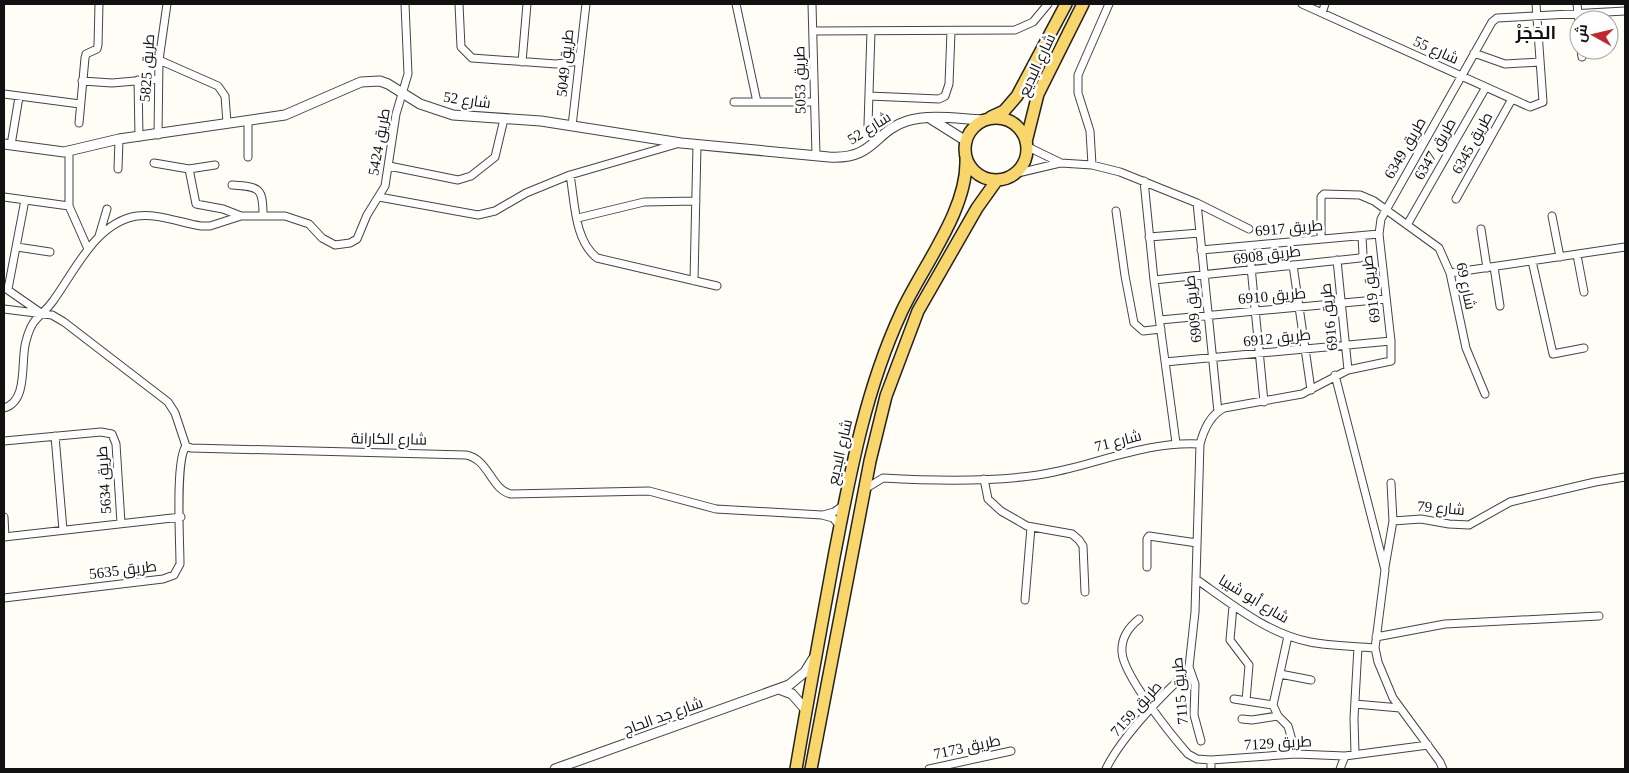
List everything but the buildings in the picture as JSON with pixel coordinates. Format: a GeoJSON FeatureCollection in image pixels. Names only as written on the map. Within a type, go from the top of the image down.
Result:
{"type":"FeatureCollection","features":[{"type":"Feature","properties":{"kind":"main road","name":"شارع البديع"},"geometry":{"type":"LineString","coordinates":[[986,119],[1004,111],[1017,96],[1066,4]]}},
{"type":"Feature","properties":{"kind":"main road","name":"شارع البديع"},"geometry":{"type":"LineString","coordinates":[[1026,144],[1038,94],[1083,4]]}},
{"type":"Feature","properties":{"kind":"main road"},"geometry":{"type":"LineString","coordinates":[[986,119],[1008,120],[1022,133],[1026,144],[1021,166],[1014,174],[997,180],[978,174],[966,159],[966,142],[972,129],[986,119]]}},
{"type":"Feature","properties":{"kind":"main road","name":"شارع البديع"},"geometry":{"type":"LineString","coordinates":[[796,769],[844,505],[861,428],[882,358],[900,314],[956,209],[967,173],[966,159]]}},
{"type":"Feature","properties":{"kind":"main road","name":"شارع البديع"},"geometry":{"type":"LineString","coordinates":[[811,769],[870,461],[886,396],[918,312],[976,208],[997,180]]}},
{"type":"Feature","properties":{"kind":"street"},"geometry":{"type":"LineString","coordinates":[[79,123],[86,54],[97,48],[98,45],[99,4]]}},
{"type":"Feature","properties":{"kind":"street","name":"طريق 5825"},"geometry":{"type":"LineString","coordinates":[[158,135],[159,60],[168,4]]}},
{"type":"Feature","properties":{"kind":"street","name":"طريق 5424"},"geometry":{"type":"LineString","coordinates":[[99,237],[122,221],[143,216],[210,226],[241,216],[263,215],[301,220],[328,242],[343,246],[357,239],[367,215],[385,186],[396,114],[403,94],[409,64],[405,4]]}},
{"type":"Feature","properties":{"kind":"street"},"geometry":{"type":"LineString","coordinates":[[459,4],[461,47],[465,54],[472,58],[556,64],[580,61]]}},
{"type":"Feature","properties":{"kind":"street"},"geometry":{"type":"LineString","coordinates":[[522,62],[527,4]]}},
{"type":"Feature","properties":{"kind":"street","name":"طريق 5049"},"geometry":{"type":"LineString","coordinates":[[572,126],[586,4]]}},
{"type":"Feature","properties":{"kind":"street"},"geometry":{"type":"LineString","coordinates":[[736,4],[757,102]]}},
{"type":"Feature","properties":{"kind":"street","name":"طريق 5053"},"geometry":{"type":"LineString","coordinates":[[812,4],[816,155]]}},
{"type":"Feature","properties":{"kind":"street"},"geometry":{"type":"LineString","coordinates":[[813,31],[1015,30],[1033,22],[1048,4]]}},
{"type":"Feature","properties":{"kind":"street"},"geometry":{"type":"LineString","coordinates":[[1092,165],[1090,131],[1078,94],[1078,75],[1109,4]]}},
{"type":"Feature","properties":{"kind":"street","name":"شارع 55"},"geometry":{"type":"LineString","coordinates":[[1302,4],[1462,76],[1494,20],[1537,17],[1569,18]]}},
{"type":"Feature","properties":{"kind":"street"},"geometry":{"type":"LineString","coordinates":[[1322,13],[1325,4]]}},
{"type":"Feature","properties":{"kind":"street"},"geometry":{"type":"LineString","coordinates":[[1462,76],[1527,106],[1542,104],[1536,4]]}},
{"type":"Feature","properties":{"kind":"street"},"geometry":{"type":"LineString","coordinates":[[868,125],[871,31]]}},
{"type":"Feature","properties":{"kind":"street"},"geometry":{"type":"LineString","coordinates":[[869,96],[939,99],[945,96],[949,90],[951,31]]}},
{"type":"Feature","properties":{"kind":"street"},"geometry":{"type":"LineString","coordinates":[[1474,53],[1505,64],[1540,62]]}},
{"type":"Feature","properties":{"kind":"street"},"geometry":{"type":"LineString","coordinates":[[159,60],[218,86],[225,96],[227,123]]}},
{"type":"Feature","properties":{"kind":"street","name":"طريق 6349"},"geometry":{"type":"LineString","coordinates":[[1379,234],[1381,219],[1462,76]]}},
{"type":"Feature","properties":{"kind":"street"},"geometry":{"type":"LineString","coordinates":[[138,80],[139,137]]}},
{"type":"Feature","properties":{"kind":"street"},"geometry":{"type":"LineString","coordinates":[[82,81],[112,83],[158,80]]}},
{"type":"Feature","properties":{"kind":"street","name":"شارع 52"},"geometry":{"type":"LineString","coordinates":[[8,144],[58,152],[119,139],[158,135],[248,120],[298,111],[361,82],[380,81],[420,104],[453,115],[572,126],[697,145],[841,158],[853,156],[864,151],[899,124],[914,120],[930,119],[986,119]]}},
{"type":"Feature","properties":{"kind":"street","name":"طريق 6347"},"geometry":{"type":"LineString","coordinates":[[1407,225],[1486,87]]}},
{"type":"Feature","properties":{"kind":"street"},"geometry":{"type":"LineString","coordinates":[[4,94],[80,104]]}},
{"type":"Feature","properties":{"kind":"street"},"geometry":{"type":"LineString","coordinates":[[8,144],[14,130],[19,97]]}},
{"type":"Feature","properties":{"kind":"street","name":"طريق 6345"},"geometry":{"type":"LineString","coordinates":[[1456,199],[1512,99]]}},
{"type":"Feature","properties":{"kind":"street"},"geometry":{"type":"LineString","coordinates":[[734,102],[814,102]]}},
{"type":"Feature","properties":{"kind":"street"},"geometry":{"type":"LineString","coordinates":[[389,166],[458,180],[467,178],[495,157],[504,119]]}},
{"type":"Feature","properties":{"kind":"street"},"geometry":{"type":"LineString","coordinates":[[930,119],[966,142]]}},
{"type":"Feature","properties":{"kind":"street"},"geometry":{"type":"LineString","coordinates":[[248,120],[248,157]]}},
{"type":"Feature","properties":{"kind":"street"},"geometry":{"type":"LineString","coordinates":[[4,129],[14,130]]}},
{"type":"Feature","properties":{"kind":"street"},"geometry":{"type":"LineString","coordinates":[[118,169],[119,139]]}},
{"type":"Feature","properties":{"kind":"street"},"geometry":{"type":"LineString","coordinates":[[379,197],[478,215],[487,214],[526,193],[570,174],[680,143]]}},
{"type":"Feature","properties":{"kind":"street"},"geometry":{"type":"LineString","coordinates":[[1026,144],[1061,163]]}},
{"type":"Feature","properties":{"kind":"street"},"geometry":{"type":"LineString","coordinates":[[694,281],[697,145]]}},
{"type":"Feature","properties":{"kind":"street"},"geometry":{"type":"LineString","coordinates":[[70,150],[69,206],[88,248]]}},
{"type":"Feature","properties":{"kind":"street"},"geometry":{"type":"LineString","coordinates":[[154,163],[189,169],[215,165]]}},
{"type":"Feature","properties":{"kind":"street"},"geometry":{"type":"LineString","coordinates":[[1014,174],[1061,163],[1092,165],[1144,181],[1197,203],[1249,229]]}},
{"type":"Feature","properties":{"kind":"street"},"geometry":{"type":"LineString","coordinates":[[189,169],[196,204],[223,209],[241,216]]}},
{"type":"Feature","properties":{"kind":"street"},"geometry":{"type":"LineString","coordinates":[[570,174],[583,244],[597,258],[717,286]]}},
{"type":"Feature","properties":{"kind":"street"},"geometry":{"type":"LineString","coordinates":[[1144,181],[1154,280],[1176,443]]}},
{"type":"Feature","properties":{"kind":"street"},"geometry":{"type":"LineString","coordinates":[[232,185],[254,187],[260,190],[263,196],[263,215]]}},
{"type":"Feature","properties":{"kind":"street","name":"شارع 69"},"geometry":{"type":"LineString","coordinates":[[1321,239],[1320,198],[1324,194],[1360,195],[1386,210],[1439,248],[1450,274],[1462,332],[1485,394]]}},
{"type":"Feature","properties":{"kind":"street"},"geometry":{"type":"LineString","coordinates":[[4,197],[69,206]]}},
{"type":"Feature","properties":{"kind":"street"},"geometry":{"type":"LineString","coordinates":[[25,200],[17,247],[6,288],[41,313],[64,322],[168,402],[186,446]]}},
{"type":"Feature","properties":{"kind":"street"},"geometry":{"type":"LineString","coordinates":[[578,218],[644,202],[696,202]]}},
{"type":"Feature","properties":{"kind":"street","name":"طريق 6909"},"geometry":{"type":"LineString","coordinates":[[1197,203],[1218,412]]}},
{"type":"Feature","properties":{"kind":"street"},"geometry":{"type":"LineString","coordinates":[[4,408],[12,405],[19,396],[26,339],[32,322],[52,302],[88,248],[99,237],[107,209]]}},
{"type":"Feature","properties":{"kind":"street"},"geometry":{"type":"LineString","coordinates":[[1116,211],[1134,323],[1143,331],[1161,329]]}},
{"type":"Feature","properties":{"kind":"street"},"geometry":{"type":"LineString","coordinates":[[1552,216],[1560,257]]}},
{"type":"Feature","properties":{"kind":"street"},"geometry":{"type":"LineString","coordinates":[[1481,229],[1500,306]]}},
{"type":"Feature","properties":{"kind":"street"},"geometry":{"type":"LineString","coordinates":[[1149,237],[1200,233]]}},
{"type":"Feature","properties":{"kind":"street","name":"طريق 6917"},"geometry":{"type":"LineString","coordinates":[[1201,250],[1379,234]]}},
{"type":"Feature","properties":{"kind":"street","name":"طريق 6919"},"geometry":{"type":"LineString","coordinates":[[1379,234],[1391,341]]}},
{"type":"Feature","properties":{"kind":"street","name":"طريق 6908"},"geometry":{"type":"LineString","coordinates":[[1154,280],[1362,257],[1362,236]]}},
{"type":"Feature","properties":{"kind":"street"},"geometry":{"type":"LineString","coordinates":[[1248,246],[1264,402]]}},
{"type":"Feature","properties":{"kind":"street"},"geometry":{"type":"LineString","coordinates":[[17,247],[50,252]]}},
{"type":"Feature","properties":{"kind":"street"},"geometry":{"type":"LineString","coordinates":[[1450,274],[1623,249]]}},
{"type":"Feature","properties":{"kind":"street"},"geometry":{"type":"LineString","coordinates":[[1578,255],[1584,292]]}},
{"type":"Feature","properties":{"kind":"street","name":"طريق 6916"},"geometry":{"type":"LineString","coordinates":[[1337,260],[1348,370]]}},
{"type":"Feature","properties":{"kind":"street"},"geometry":{"type":"LineString","coordinates":[[1532,262],[1553,354],[1584,348]]}},
{"type":"Feature","properties":{"kind":"street"},"geometry":{"type":"LineString","coordinates":[[1293,265],[1311,390]]}},
{"type":"Feature","properties":{"kind":"street","name":"طريق 6910"},"geometry":{"type":"LineString","coordinates":[[1160,320],[1386,299]]}},
{"type":"Feature","properties":{"kind":"street"},"geometry":{"type":"LineString","coordinates":[[4,309],[41,313]]}},
{"type":"Feature","properties":{"kind":"street"},"geometry":{"type":"LineString","coordinates":[[1200,444],[1206,426],[1224,408],[1302,394],[1348,370],[1390,362],[1393,357],[1391,341]]}},
{"type":"Feature","properties":{"kind":"street","name":"طريق 6912"},"geometry":{"type":"LineString","coordinates":[[1165,362],[1391,341]]}},
{"type":"Feature","properties":{"kind":"street"},"geometry":{"type":"LineString","coordinates":[[1335,376],[1385,570]]}},
{"type":"Feature","properties":{"kind":"street","name":"طريق 5634"},"geometry":{"type":"LineString","coordinates":[[4,441],[106,432],[112,434],[116,444],[121,523]]}},
{"type":"Feature","properties":{"kind":"street"},"geometry":{"type":"LineString","coordinates":[[55,436],[63,530]]}},
{"type":"Feature","properties":{"kind":"street","name":"شارع 71"},"geometry":{"type":"LineString","coordinates":[[883,478],[984,479],[1028,477],[1055,472],[1146,448],[1176,443],[1200,444]]}},
{"type":"Feature","properties":{"kind":"street","name":"شارع أبو شيبا"},"geometry":{"type":"LineString","coordinates":[[1200,444],[1196,579],[1234,606],[1288,636],[1310,642],[1375,648]]}},
{"type":"Feature","properties":{"kind":"street","name":"شارع الكارانة"},"geometry":{"type":"LineString","coordinates":[[186,446],[198,449],[412,452],[466,456],[479,460],[502,490],[511,494],[649,491],[716,509],[822,515],[832,518],[840,526]]}},
{"type":"Feature","properties":{"kind":"street","name":"طريق 5635"},"geometry":{"type":"LineString","coordinates":[[4,598],[169,578],[178,571],[180,564],[181,517],[180,468],[182,450],[186,446]]}},
{"type":"Feature","properties":{"kind":"street"},"geometry":{"type":"LineString","coordinates":[[864,491],[883,478],[876,474],[870,461]]}},
{"type":"Feature","properties":{"kind":"street","name":"شارع 79"},"geometry":{"type":"LineString","coordinates":[[1393,521],[1421,518],[1449,524],[1468,525],[1510,502],[1625,477]]}},
{"type":"Feature","properties":{"kind":"street"},"geometry":{"type":"LineString","coordinates":[[984,479],[988,499],[992,505],[1031,527],[1072,534],[1079,540],[1083,546],[1086,592]]}},
{"type":"Feature","properties":{"kind":"street"},"geometry":{"type":"LineString","coordinates":[[1391,483],[1393,521],[1375,648],[1386,683],[1400,708],[1444,769]]}},
{"type":"Feature","properties":{"kind":"street","name":"شارع الكارانة"},"geometry":{"type":"LineString","coordinates":[[822,515],[834,512],[844,505]]}},
{"type":"Feature","properties":{"kind":"street","name":"طريق 5634"},"geometry":{"type":"LineString","coordinates":[[4,517],[5,537],[181,517]]}},
{"type":"Feature","properties":{"kind":"street"},"geometry":{"type":"LineString","coordinates":[[1025,600],[1031,527]]}},
{"type":"Feature","properties":{"kind":"street"},"geometry":{"type":"LineString","coordinates":[[1147,567],[1147,539],[1149,536],[1197,543]]}},
{"type":"Feature","properties":{"kind":"street","name":"طريق 7115"},"geometry":{"type":"LineString","coordinates":[[1196,579],[1190,670],[1195,684],[1194,715],[1201,741]]}},
{"type":"Feature","properties":{"kind":"street"},"geometry":{"type":"LineString","coordinates":[[1234,606],[1230,640],[1249,665],[1246,701]]}},
{"type":"Feature","properties":{"kind":"street"},"geometry":{"type":"LineString","coordinates":[[1376,637],[1445,624],[1600,616]]}},
{"type":"Feature","properties":{"kind":"street","name":"طريق 7129"},"geometry":{"type":"LineString","coordinates":[[1139,619],[1130,626],[1125,636],[1122,652],[1127,669],[1152,708],[1188,754],[1197,759],[1211,760],[1296,754],[1345,756],[1428,745]]}},
{"type":"Feature","properties":{"kind":"street"},"geometry":{"type":"LineString","coordinates":[[1288,636],[1273,705],[1278,716],[1288,726],[1296,754]]}},
{"type":"Feature","properties":{"kind":"street"},"geometry":{"type":"LineString","coordinates":[[1355,754],[1354,704],[1358,647]]}},
{"type":"Feature","properties":{"kind":"street","name":"شارع جد الحاج"},"geometry":{"type":"LineString","coordinates":[[555,769],[780,689],[798,679],[816,654]]}},
{"type":"Feature","properties":{"kind":"street","name":"طريق 7159"},"geometry":{"type":"LineString","coordinates":[[1106,769],[1115,753],[1152,708],[1190,670]]}},
{"type":"Feature","properties":{"kind":"street"},"geometry":{"type":"LineString","coordinates":[[1280,674],[1312,680]]}},
{"type":"Feature","properties":{"kind":"street"},"geometry":{"type":"LineString","coordinates":[[780,689],[798,699],[806,710]]}},
{"type":"Feature","properties":{"kind":"street"},"geometry":{"type":"LineString","coordinates":[[1234,699],[1273,705]]}},
{"type":"Feature","properties":{"kind":"street"},"geometry":{"type":"LineString","coordinates":[[1354,704],[1400,708]]}},
{"type":"Feature","properties":{"kind":"street"},"geometry":{"type":"LineString","coordinates":[[1242,719],[1252,720],[1278,716]]}},
{"type":"Feature","properties":{"kind":"street","name":"طريق 7173"},"geometry":{"type":"LineString","coordinates":[[929,769],[1011,752]]}},
{"type":"Feature","properties":{"kind":"street"},"geometry":{"type":"LineString","coordinates":[[1340,769],[1345,756]]}},
{"type":"Feature","properties":{"kind":"street"},"geometry":{"type":"LineString","coordinates":[[1211,760],[1211,769]]}},
{"type":"Feature","properties":{"kind":"district","name":"الحَجَرْ"},"geometry":{"type":"Point","coordinates":[1536,33]}}]}
